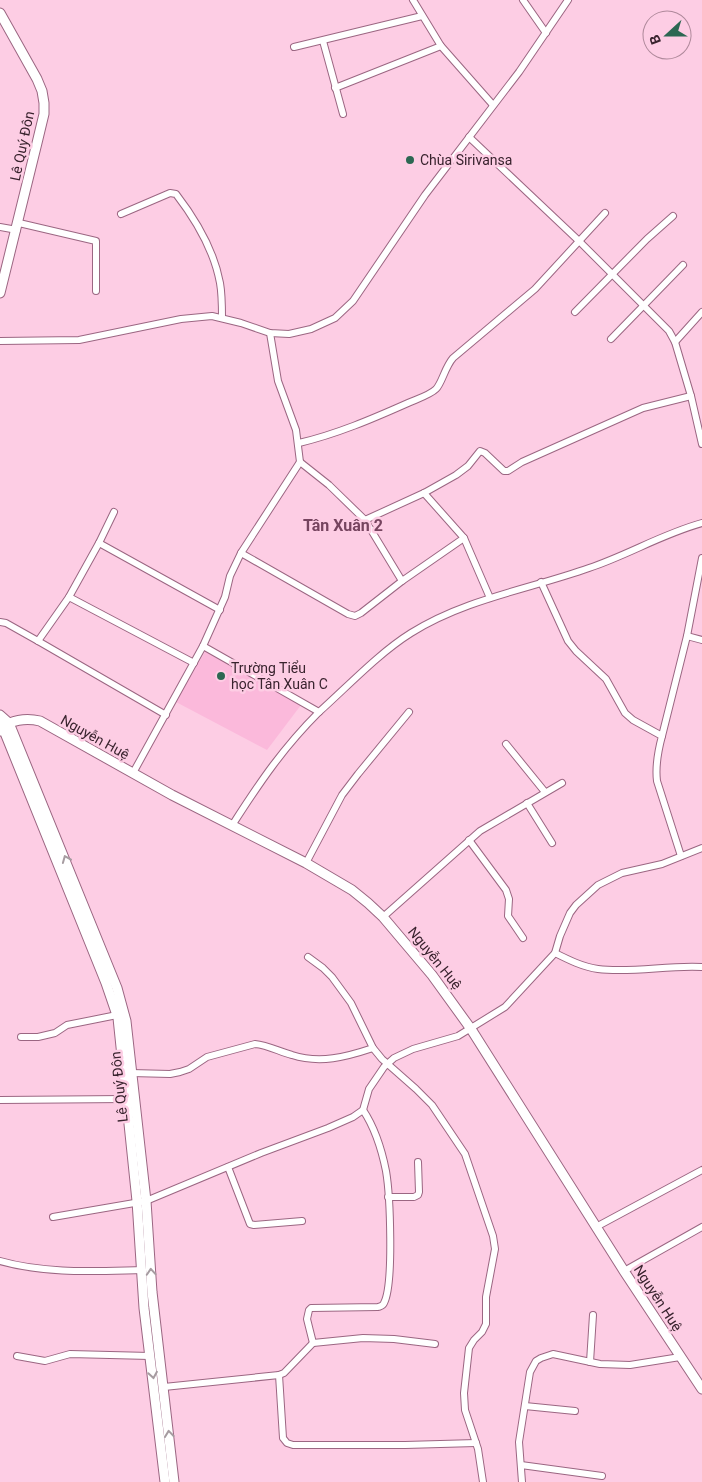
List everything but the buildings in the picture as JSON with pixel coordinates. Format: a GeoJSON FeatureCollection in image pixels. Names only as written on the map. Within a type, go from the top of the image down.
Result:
{"type":"FeatureCollection","features":[{"type":"Feature","properties":{"kind":"main road","name":"Lê Quý Đôn"},"geometry":{"type":"LineString","coordinates":[[0,13],[37,78],[44,103],[44,114],[0,293]]}},
{"type":"Feature","properties":{"kind":"main road","name":"Lê Quý Đôn"},"geometry":{"type":"LineString","coordinates":[[0,715],[84,918],[117,988],[124,1009],[141,1201],[144,1308],[167,1463],[174,1482]]}},
{"type":"Feature","properties":{"kind":"main road","name":"Nguyễn Huệ"},"geometry":{"type":"LineString","coordinates":[[3,726],[29,718],[40,721],[172,795],[306,862],[352,890],[383,917],[432,975],[471,1029],[624,1271],[702,1389]]}},
{"type":"Feature","properties":{"kind":"main road","name":"Lê Quý Đôn"},"geometry":{"type":"LineString","coordinates":[[84,918],[117,1015],[126,1099],[141,1201],[164,1387],[167,1463],[165,1482]]}},
{"type":"Feature","properties":{"kind":"street"},"geometry":{"type":"LineString","coordinates":[[414,0],[441,46],[493,106]]}},
{"type":"Feature","properties":{"kind":"street"},"geometry":{"type":"LineString","coordinates":[[523,0],[546,33]]}},
{"type":"Feature","properties":{"kind":"street"},"geometry":{"type":"LineString","coordinates":[[0,342],[80,340],[182,319],[212,316],[270,333],[290,334],[326,323],[345,310],[364,286],[431,188],[493,106],[568,0]]}},
{"type":"Feature","properties":{"kind":"street"},"geometry":{"type":"LineString","coordinates":[[294,47],[422,16]]}},
{"type":"Feature","properties":{"kind":"street"},"geometry":{"type":"LineString","coordinates":[[324,41],[343,114]]}},
{"type":"Feature","properties":{"kind":"street"},"geometry":{"type":"LineString","coordinates":[[336,88],[441,46]]}},
{"type":"Feature","properties":{"kind":"street"},"geometry":{"type":"LineString","coordinates":[[469,137],[579,241],[669,331],[675,342],[691,396],[702,444]]}},
{"type":"Feature","properties":{"kind":"street"},"geometry":{"type":"LineString","coordinates":[[121,214],[170,193],[176,194],[203,234],[212,255],[221,285],[222,318]]}},
{"type":"Feature","properties":{"kind":"street"},"geometry":{"type":"LineString","coordinates":[[298,443],[361,424],[436,389],[453,358],[535,289],[605,213]]}},
{"type":"Feature","properties":{"kind":"street"},"geometry":{"type":"LineString","coordinates":[[575,312],[647,238],[672,216]]}},
{"type":"Feature","properties":{"kind":"street"},"geometry":{"type":"LineString","coordinates":[[0,227],[18,226],[96,241],[96,291]]}},
{"type":"Feature","properties":{"kind":"street"},"geometry":{"type":"LineString","coordinates":[[611,339],[683,265]]}},
{"type":"Feature","properties":{"kind":"street"},"geometry":{"type":"LineString","coordinates":[[675,342],[702,312]]}},
{"type":"Feature","properties":{"kind":"street"},"geometry":{"type":"LineString","coordinates":[[133,773],[166,715],[220,610],[230,576],[241,553],[300,462],[293,419],[275,371],[270,333]]}},
{"type":"Feature","properties":{"kind":"street"},"geometry":{"type":"LineString","coordinates":[[365,520],[424,493],[464,470],[480,451],[504,471],[508,471],[529,459],[643,408],[691,396]]}},
{"type":"Feature","properties":{"kind":"street"},"geometry":{"type":"LineString","coordinates":[[300,462],[329,485],[365,520],[402,581]]}},
{"type":"Feature","properties":{"kind":"street"},"geometry":{"type":"LineString","coordinates":[[424,493],[464,538],[490,598]]}},
{"type":"Feature","properties":{"kind":"street"},"geometry":{"type":"LineString","coordinates":[[38,641],[70,597],[114,512]]}},
{"type":"Feature","properties":{"kind":"street"},"geometry":{"type":"LineString","coordinates":[[232,824],[274,761],[300,730],[394,645],[411,633],[490,598],[589,568],[665,535],[702,524]]}},
{"type":"Feature","properties":{"kind":"street"},"geometry":{"type":"LineString","coordinates":[[241,553],[348,614],[355,616],[464,538]]}},
{"type":"Feature","properties":{"kind":"street"},"geometry":{"type":"LineString","coordinates":[[99,543],[220,610]]}},
{"type":"Feature","properties":{"kind":"street"},"geometry":{"type":"LineString","coordinates":[[682,856],[657,781],[656,764],[687,636],[702,558]]}},
{"type":"Feature","properties":{"kind":"street"},"geometry":{"type":"LineString","coordinates":[[541,582],[563,630],[576,651],[606,679],[625,713],[633,720],[662,736]]}},
{"type":"Feature","properties":{"kind":"street"},"geometry":{"type":"LineString","coordinates":[[70,597],[194,662]]}},
{"type":"Feature","properties":{"kind":"street"},"geometry":{"type":"LineString","coordinates":[[0,622],[6,623],[166,715]]}},
{"type":"Feature","properties":{"kind":"street"},"geometry":{"type":"LineString","coordinates":[[687,636],[702,640]]}},
{"type":"Feature","properties":{"kind":"street"},"geometry":{"type":"LineString","coordinates":[[202,646],[319,712]]}},
{"type":"Feature","properties":{"kind":"street"},"geometry":{"type":"LineString","coordinates":[[306,862],[342,795],[409,712]]}},
{"type":"Feature","properties":{"kind":"street"},"geometry":{"type":"LineString","coordinates":[[506,744],[545,792]]}},
{"type":"Feature","properties":{"kind":"street"},"geometry":{"type":"LineString","coordinates":[[383,917],[469,840],[490,824],[562,783]]}},
{"type":"Feature","properties":{"kind":"street"},"geometry":{"type":"LineString","coordinates":[[527,803],[552,843]]}},
{"type":"Feature","properties":{"kind":"street"},"geometry":{"type":"LineString","coordinates":[[469,840],[506,890],[508,916],[523,938]]}},
{"type":"Feature","properties":{"kind":"street"},"geometry":{"type":"LineString","coordinates":[[53,1218],[141,1201],[352,1117],[363,1110],[370,1089],[387,1064],[403,1053],[446,1041],[471,1029],[505,1007],[555,953],[570,913],[576,904],[598,885],[622,873],[662,864],[702,848]]}},
{"type":"Feature","properties":{"kind":"street"},"geometry":{"type":"LineString","coordinates":[[555,953],[597,969],[628,970],[686,966],[702,967]]}},
{"type":"Feature","properties":{"kind":"street"},"geometry":{"type":"LineString","coordinates":[[308,957],[323,968],[343,991],[358,1016],[373,1048],[387,1064],[416,1088],[432,1105],[465,1154],[495,1243],[495,1255],[486,1297],[486,1324],[469,1348],[464,1393],[465,1410],[476,1442],[483,1482]]}},
{"type":"Feature","properties":{"kind":"street"},"geometry":{"type":"LineString","coordinates":[[21,1037],[38,1037],[55,1033],[67,1025],[117,1015]]}},
{"type":"Feature","properties":{"kind":"street"},"geometry":{"type":"LineString","coordinates":[[131,1072],[170,1074],[180,1072],[189,1069],[207,1057],[255,1044],[262,1044],[295,1056],[325,1059],[350,1056],[373,1048]]}},
{"type":"Feature","properties":{"kind":"street"},"geometry":{"type":"LineString","coordinates":[[0,1100],[126,1099]]}},
{"type":"Feature","properties":{"kind":"street"},"geometry":{"type":"LineString","coordinates":[[313,1343],[307,1319],[311,1308],[378,1307],[385,1302],[388,1286],[390,1242],[386,1173],[382,1156],[368,1118],[363,1110]]}},
{"type":"Feature","properties":{"kind":"street"},"geometry":{"type":"LineString","coordinates":[[388,1196],[414,1197],[418,1195],[418,1162]]}},
{"type":"Feature","properties":{"kind":"street"},"geometry":{"type":"LineString","coordinates":[[228,1167],[250,1224],[302,1221]]}},
{"type":"Feature","properties":{"kind":"street"},"geometry":{"type":"LineString","coordinates":[[596,1227],[702,1170]]}},
{"type":"Feature","properties":{"kind":"street"},"geometry":{"type":"LineString","coordinates":[[624,1271],[702,1227]]}},
{"type":"Feature","properties":{"kind":"street"},"geometry":{"type":"LineString","coordinates":[[0,1260],[23,1267],[69,1271],[142,1270]]}},
{"type":"Feature","properties":{"kind":"street"},"geometry":{"type":"LineString","coordinates":[[590,1362],[593,1315]]}},
{"type":"Feature","properties":{"kind":"street"},"geometry":{"type":"LineString","coordinates":[[164,1387],[279,1375],[284,1373],[313,1343],[363,1338],[435,1344]]}},
{"type":"Feature","properties":{"kind":"street"},"geometry":{"type":"LineString","coordinates":[[17,1356],[46,1361],[70,1354],[150,1356]]}},
{"type":"Feature","properties":{"kind":"street"},"geometry":{"type":"LineString","coordinates":[[522,1482],[520,1442],[530,1372],[532,1366],[541,1358],[553,1354],[614,1366],[680,1357]]}},
{"type":"Feature","properties":{"kind":"street"},"geometry":{"type":"LineString","coordinates":[[279,1375],[283,1438],[286,1443],[293,1445],[405,1446],[476,1442]]}},
{"type":"Feature","properties":{"kind":"street"},"geometry":{"type":"LineString","coordinates":[[525,1406],[575,1411]]}},
{"type":"Feature","properties":{"kind":"street"},"geometry":{"type":"LineString","coordinates":[[521,1465],[602,1476]]}},
{"type":"Feature","properties":{"kind":"shaded area","name":"Trường Tiểu học Tân Xuân C"},"geometry":{"type":"Polygon","coordinates":[[[206,650],[301,705],[267,750],[176,702],[206,650]]]}},
{"type":"Feature","properties":{"kind":"place","name":"Chùa Sirivansa"},"geometry":{"type":"Point","coordinates":[410,160]}},
{"type":"Feature","properties":{"kind":"place","name":"Trường Tiểu học Tân Xuân C"},"geometry":{"type":"Point","coordinates":[221,676]}},
{"type":"Feature","properties":{"kind":"district","name":"Tân Xuân 2"},"geometry":{"type":"Point","coordinates":[343,525]}}]}
